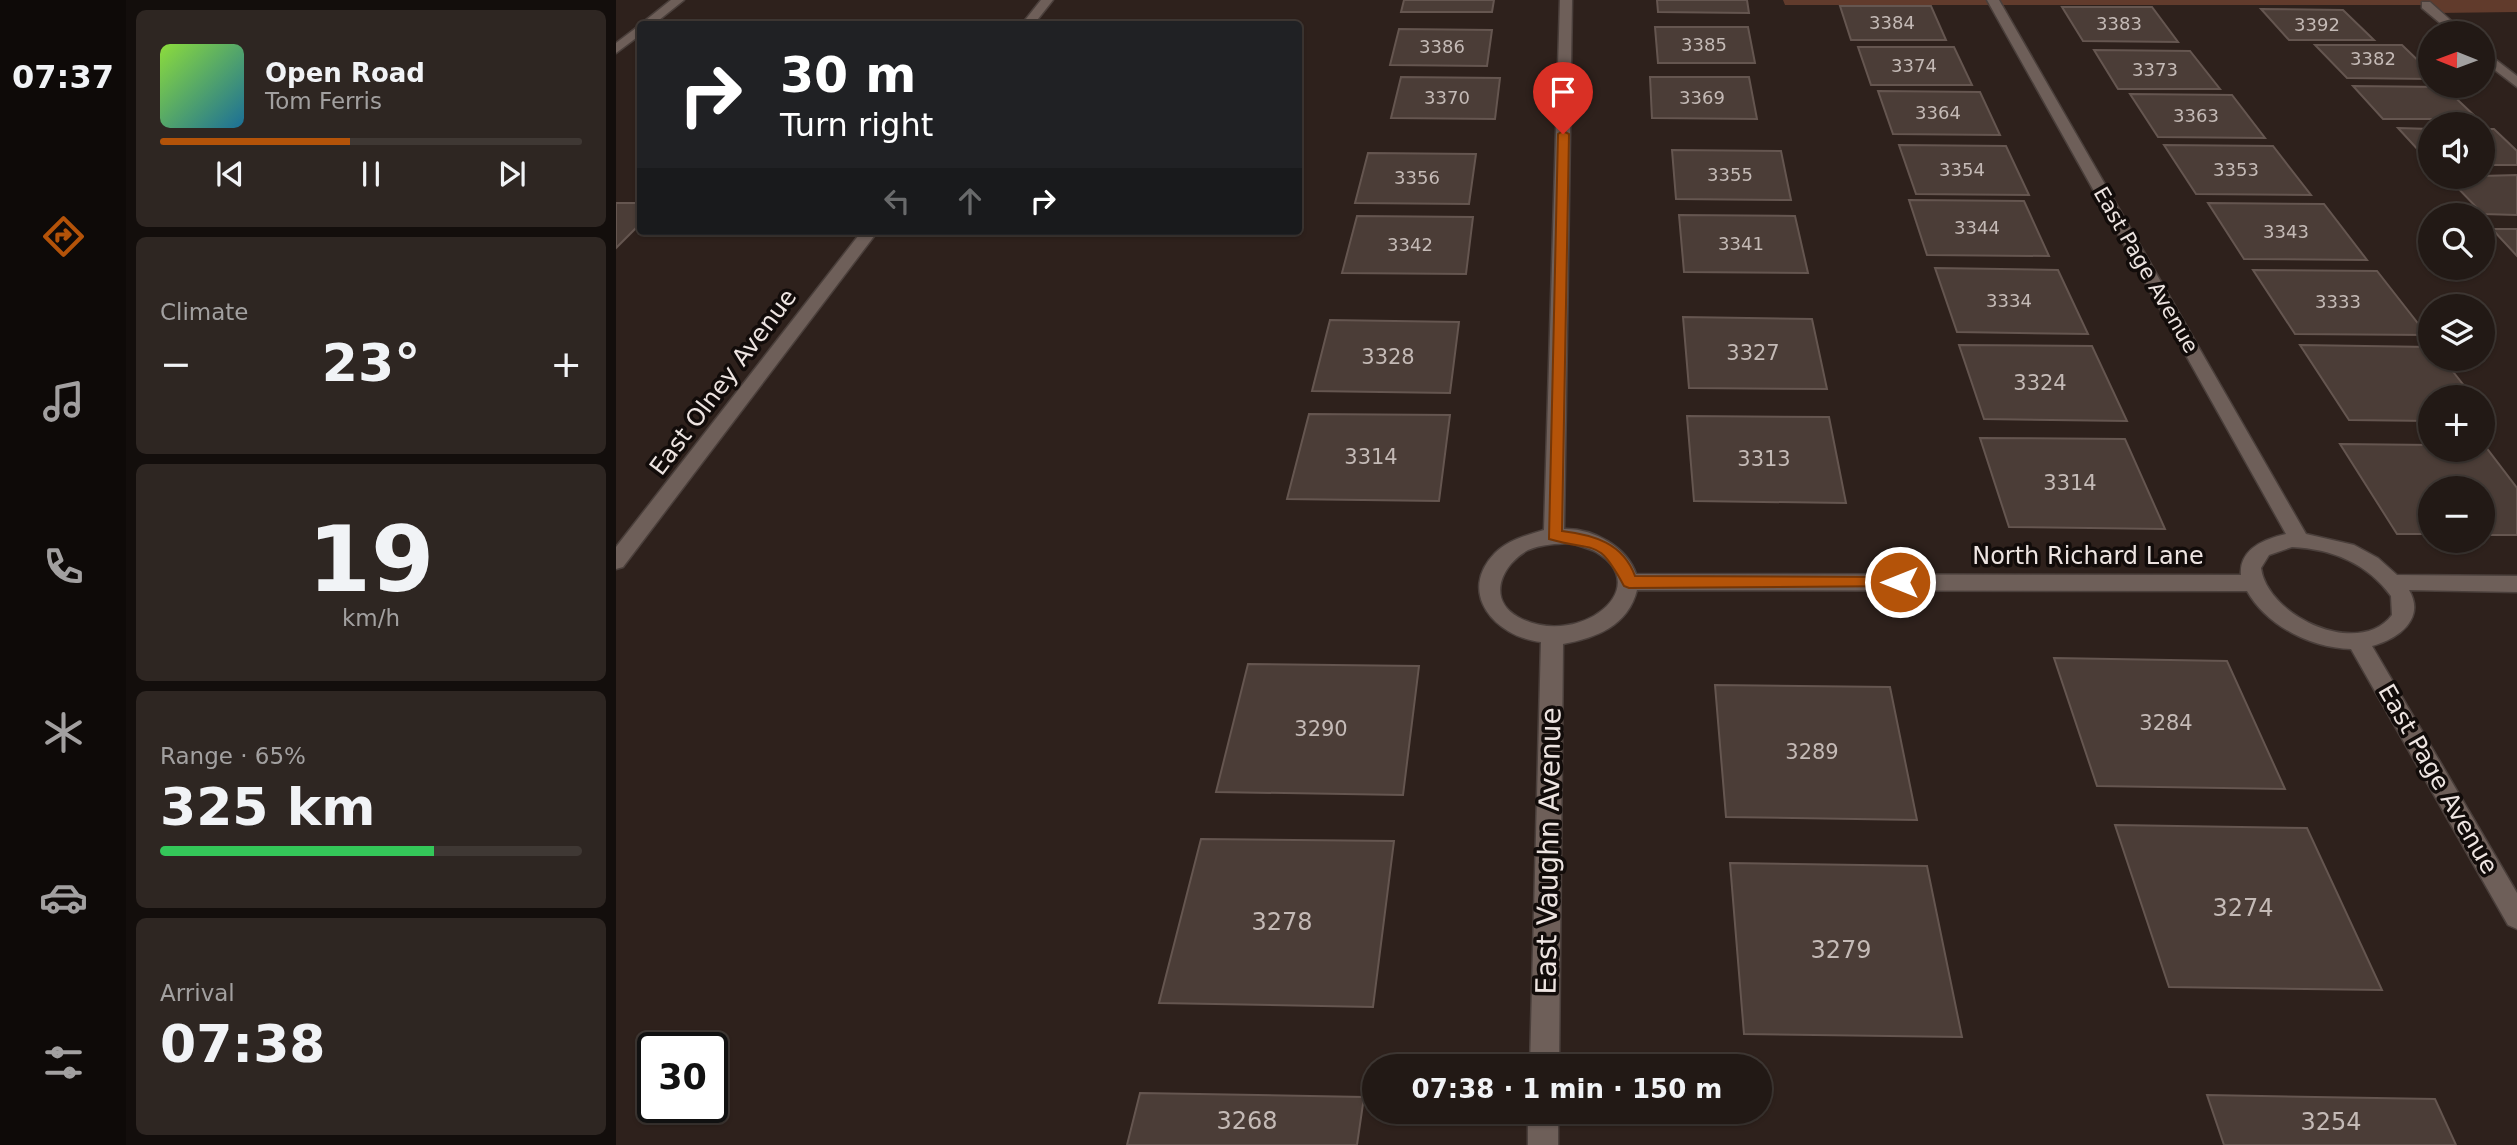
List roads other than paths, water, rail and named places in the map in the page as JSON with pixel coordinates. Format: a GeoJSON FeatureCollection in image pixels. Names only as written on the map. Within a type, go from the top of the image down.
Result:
{"type":"FeatureCollection","features":[{"type":"Feature","properties":{"kind":"street"},"geometry":{"type":"LineString","coordinates":[[651,21],[678,0]]}},
{"type":"Feature","properties":{"kind":"street"},"geometry":{"type":"LineString","coordinates":[[1030,21],[1047,0]]}},
{"type":"Feature","properties":{"kind":"street"},"geometry":{"type":"LineString","coordinates":[[1554,536],[1566,0]]}},
{"type":"Feature","properties":{"kind":"street","name":"East Page Avenue"},"geometry":{"type":"LineString","coordinates":[[1993,0],[2299,540]]}},
{"type":"Feature","properties":{"kind":"street"},"geometry":{"type":"LineString","coordinates":[[2426,5],[2445,21]]}},
{"type":"Feature","properties":{"kind":"street"},"geometry":{"type":"LineString","coordinates":[[616,49],[637,32]]}},
{"type":"Feature","properties":{"kind":"street"},"geometry":{"type":"LineString","coordinates":[[2496,65],[2517,83]]}},
{"type":"Feature","properties":{"kind":"street","name":"East Olney Avenue"},"geometry":{"type":"LineString","coordinates":[[616,562],[867,235]]}},
{"type":"Feature","properties":{"kind":"street"},"geometry":{"type":"LineString","coordinates":[[1554,536],[1588,540],[1609,550],[1623,565],[1629,582],[1622,608],[1605,624],[1573,635],[1552,636],[1528,631],[1507,620],[1492,603],[1488,584],[1494,566],[1509,550],[1530,540],[1554,536]]}},
{"type":"Feature","properties":{"kind":"street"},"geometry":{"type":"LineString","coordinates":[[2299,540],[2329,544],[2356,554],[2394,582],[2403,607],[2399,624],[2384,635],[2358,641],[2323,636],[2294,624],[2264,601],[2253,583],[2251,565],[2259,550],[2277,542],[2299,540]]}},
{"type":"Feature","properties":{"kind":"street","name":"North Richard Lane"},"geometry":{"type":"LineString","coordinates":[[1629,582],[2253,583]]}},
{"type":"Feature","properties":{"kind":"street"},"geometry":{"type":"LineString","coordinates":[[2394,582],[2517,584]]}},
{"type":"Feature","properties":{"kind":"street","name":"East Vaughn Avenue"},"geometry":{"type":"LineString","coordinates":[[1544,1054],[1552,636]]}},
{"type":"Feature","properties":{"kind":"street","name":"East Page Avenue"},"geometry":{"type":"LineString","coordinates":[[2358,641],[2517,918]]}},
{"type":"Feature","properties":{"kind":"street"},"geometry":{"type":"LineString","coordinates":[[1543,1124],[1543,1145]]}}]}
